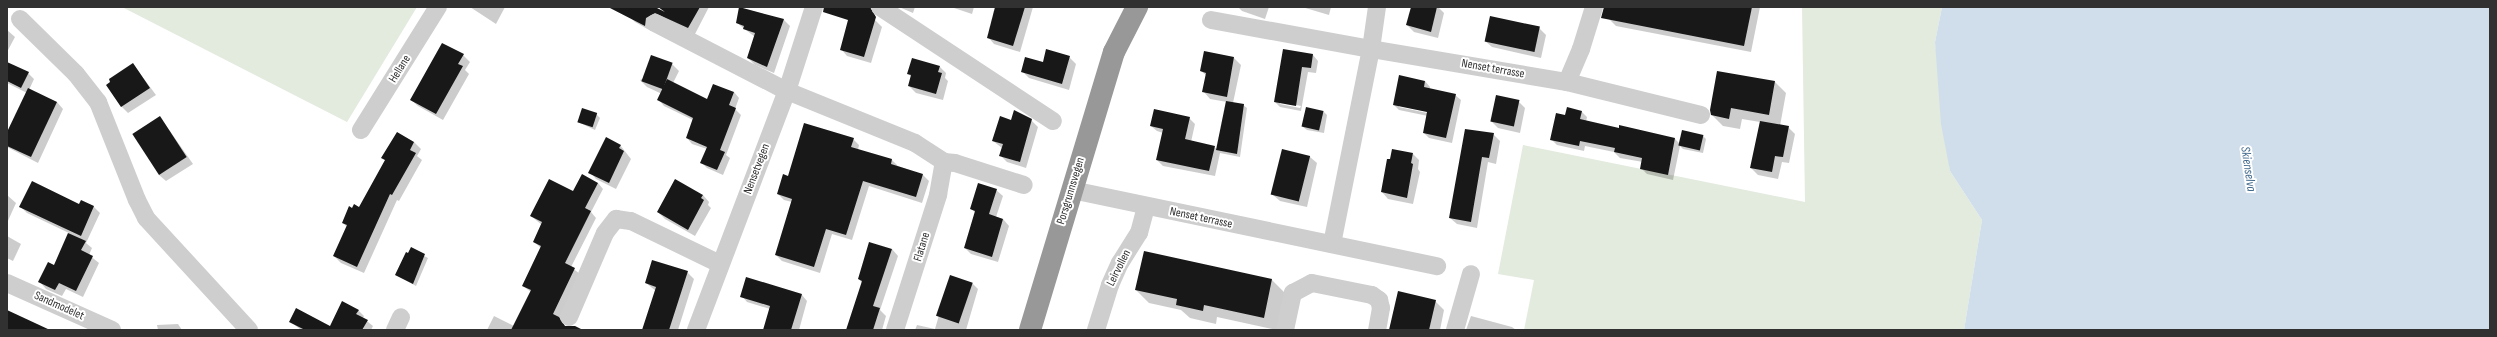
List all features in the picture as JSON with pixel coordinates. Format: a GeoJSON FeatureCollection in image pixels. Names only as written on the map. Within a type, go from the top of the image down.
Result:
{"type":"FeatureCollection","features":[{"type":"Feature","properties":{"kind":"highway","name":"Porsgrunnsvegen"},"geometry":{"type":"LineString","coordinates":[[1114,52],[1117,20],[1121,7]]}},
{"type":"Feature","properties":{"kind":"highway","name":"Porsgrunnsvegen"},"geometry":{"type":"LineString","coordinates":[[1030,330],[1114,52],[1138,7]]}},
{"type":"Feature","properties":{"kind":"street","name":"Hellane"},"geometry":{"type":"LineString","coordinates":[[361,130],[438,7]]}},
{"type":"Feature","properties":{"kind":"street","name":"Nensetvegen"},"geometry":{"type":"LineString","coordinates":[[696,330],[787,91],[814,7]]}},
{"type":"Feature","properties":{"kind":"street"},"geometry":{"type":"LineString","coordinates":[[880,7],[1053,121]]}},
{"type":"Feature","properties":{"kind":"street"},"geometry":{"type":"LineString","coordinates":[[1332,244],[1371,49],[1377,7]]}},
{"type":"Feature","properties":{"kind":"street"},"geometry":{"type":"LineString","coordinates":[[1567,82],[1581,49],[1594,7]]}},
{"type":"Feature","properties":{"kind":"street"},"geometry":{"type":"LineString","coordinates":[[20,19],[76,74],[98,102],[137,200],[146,218],[249,330]]}},
{"type":"Feature","properties":{"kind":"street","name":"Nenset terrasse"},"geometry":{"type":"LineString","coordinates":[[1211,20],[1567,82],[1701,115]]}},
{"type":"Feature","properties":{"kind":"street"},"geometry":{"type":"LineString","coordinates":[[655,23],[787,91],[915,144],[944,162],[954,163],[1024,185]]}},
{"type":"Feature","properties":{"kind":"street","name":"Flatane"},"geometry":{"type":"LineString","coordinates":[[895,330],[938,195],[944,162]]}},
{"type":"Feature","properties":{"kind":"street","name":"Nenset terrasse"},"geometry":{"type":"LineString","coordinates":[[1072,190],[1146,207],[1437,266]]}},
{"type":"Feature","properties":{"kind":"street","name":"Leirvollen"},"geometry":{"type":"LineString","coordinates":[[1096,330],[1110,285],[1120,263],[1139,233],[1146,207]]}},
{"type":"Feature","properties":{"kind":"street"},"geometry":{"type":"LineString","coordinates":[[569,317],[605,233],[616,219],[631,221],[720,264]]}},
{"type":"Feature","properties":{"kind":"street"},"geometry":{"type":"LineString","coordinates":[[1456,330],[1472,274]]}},
{"type":"Feature","properties":{"kind":"street","name":"Sandmodelet"},"geometry":{"type":"LineString","coordinates":[[7,283],[112,330]]}},
{"type":"Feature","properties":{"kind":"street"},"geometry":{"type":"LineString","coordinates":[[1285,330],[1293,293],[1301,287],[1312,283],[1372,295],[1379,300],[1381,308],[1377,330]]}},
{"type":"Feature","properties":{"kind":"shaded area"},"geometry":{"type":"Polygon","coordinates":[[[122,7],[417,7],[347,122],[122,7]]]}},
{"type":"Feature","properties":{"kind":"shaded area"},"geometry":{"type":"Polygon","coordinates":[[[1802,7],[1942,7],[1935,42],[1950,171],[1982,220],[1964,330],[1524,330],[1534,280],[1498,274],[1523,145],[1805,202],[1802,7]]]}},
{"type":"Feature","properties":{"kind":"water","name":"Skienselva"},"geometry":{"type":"Polygon","coordinates":[[[1942,7],[2490,7],[2490,330],[1964,330],[1982,220],[1950,171],[1941,124],[1935,42],[1942,7]]]}},
{"type":"Feature","properties":{"kind":"building"},"geometry":{"type":"Polygon","coordinates":[[[608,7],[655,7],[665,12],[658,7],[700,7],[688,28],[655,13],[646,18],[645,26],[608,7]]]}},
{"type":"Feature","properties":{"kind":"building"},"geometry":{"type":"Polygon","coordinates":[[[739,7],[784,19],[767,67],[747,58],[755,33],[743,29],[744,26],[736,23],[739,7]]]}},
{"type":"Feature","properties":{"kind":"building"},"geometry":{"type":"Polygon","coordinates":[[[824,7],[870,7],[876,17],[864,57],[840,50],[848,20],[823,12],[824,7]]]}},
{"type":"Feature","properties":{"kind":"building"},"geometry":{"type":"Polygon","coordinates":[[[995,7],[1025,7],[1013,46],[987,38],[995,7]]]}},
{"type":"Feature","properties":{"kind":"building"},"geometry":{"type":"Polygon","coordinates":[[[1411,7],[1437,7],[1431,32],[1406,25],[1411,7]]]}},
{"type":"Feature","properties":{"kind":"building"},"geometry":{"type":"Polygon","coordinates":[[[1604,7],[1752,7],[1744,46],[1601,18],[1604,7]]]}},
{"type":"Feature","properties":{"kind":"building"},"geometry":{"type":"Polygon","coordinates":[[[1490,16],[1540,27],[1534,52],[1485,41],[1490,16]]]}},
{"type":"Feature","properties":{"kind":"building"},"geometry":{"type":"Polygon","coordinates":[[[442,43],[464,54],[458,64],[463,66],[436,114],[410,100],[442,43]]]}},
{"type":"Feature","properties":{"kind":"building"},"geometry":{"type":"Polygon","coordinates":[[[1046,49],[1070,56],[1062,84],[1021,72],[1025,57],[1043,62],[1046,49]]]}},
{"type":"Feature","properties":{"kind":"building"},"geometry":{"type":"Polygon","coordinates":[[[1283,49],[1313,54],[1311,68],[1302,67],[1296,106],[1274,102],[1283,49]]]}},
{"type":"Feature","properties":{"kind":"building"},"geometry":{"type":"Polygon","coordinates":[[[1204,51],[1234,57],[1227,97],[1202,92],[1206,73],[1200,71],[1204,51]]]}},
{"type":"Feature","properties":{"kind":"building"},"geometry":{"type":"Polygon","coordinates":[[[651,55],[673,63],[663,89],[641,81],[651,55]]]}},
{"type":"Feature","properties":{"kind":"building"},"geometry":{"type":"Polygon","coordinates":[[[912,58],[940,66],[938,72],[942,73],[936,94],[908,86],[911,75],[907,74],[912,58]]]}},
{"type":"Feature","properties":{"kind":"building"},"geometry":{"type":"Polygon","coordinates":[[[7,62],[29,72],[21,88],[7,81],[7,62]]]}},
{"type":"Feature","properties":{"kind":"building"},"geometry":{"type":"Polygon","coordinates":[[[133,63],[150,88],[121,107],[106,85],[110,82],[109,79],[133,63]]]}},
{"type":"Feature","properties":{"kind":"building"},"geometry":{"type":"Polygon","coordinates":[[[1717,71],[1775,81],[1769,115],[1731,108],[1729,119],[1711,115],[1710,110],[1717,71]]]}},
{"type":"Feature","properties":{"kind":"building"},"geometry":{"type":"Polygon","coordinates":[[[1399,75],[1425,81],[1424,87],[1456,94],[1446,138],[1423,133],[1427,112],[1393,105],[1399,75]]]}},
{"type":"Feature","properties":{"kind":"building"},"geometry":{"type":"Polygon","coordinates":[[[667,79],[707,99],[713,84],[734,92],[729,105],[736,108],[720,150],[725,152],[717,170],[700,163],[707,147],[686,138],[693,118],[657,100],[667,79]]]}},
{"type":"Feature","properties":{"kind":"building"},"geometry":{"type":"Polygon","coordinates":[[[28,88],[57,102],[31,157],[7,146],[7,132],[28,88]]]}},
{"type":"Feature","properties":{"kind":"building"},"geometry":{"type":"Polygon","coordinates":[[[1496,95],[1519,100],[1514,126],[1490,121],[1496,95]]]}},
{"type":"Feature","properties":{"kind":"building"},"geometry":{"type":"Polygon","coordinates":[[[1226,101],[1244,104],[1237,154],[1216,150],[1226,101]]]}},
{"type":"Feature","properties":{"kind":"building"},"geometry":{"type":"Polygon","coordinates":[[[1306,107],[1324,111],[1319,131],[1302,126],[1306,107]]]}},
{"type":"Feature","properties":{"kind":"building"},"geometry":{"type":"Polygon","coordinates":[[[1567,107],[1582,111],[1580,119],[1619,128],[1619,125],[1675,138],[1668,175],[1640,169],[1642,158],[1614,152],[1615,148],[1580,141],[1579,146],[1550,140],[1556,113],[1565,115],[1567,107]]]}},
{"type":"Feature","properties":{"kind":"building"},"geometry":{"type":"Polygon","coordinates":[[[582,108],[597,113],[593,127],[577,122],[582,108]]]}},
{"type":"Feature","properties":{"kind":"building"},"geometry":{"type":"Polygon","coordinates":[[[1154,109],[1190,117],[1185,139],[1215,146],[1209,171],[1156,160],[1163,129],[1150,126],[1154,109]]]}},
{"type":"Feature","properties":{"kind":"building"},"geometry":{"type":"Polygon","coordinates":[[[1014,110],[1032,119],[1020,162],[999,156],[1003,144],[992,141],[1000,116],[1011,120],[1014,110]]]}},
{"type":"Feature","properties":{"kind":"building"},"geometry":{"type":"Polygon","coordinates":[[[160,116],[187,157],[159,175],[132,134],[160,116]]]}},
{"type":"Feature","properties":{"kind":"building"},"geometry":{"type":"Polygon","coordinates":[[[1760,121],[1789,126],[1783,157],[1775,156],[1772,172],[1750,168],[1760,121]]]}},
{"type":"Feature","properties":{"kind":"building"},"geometry":{"type":"Polygon","coordinates":[[[804,123],[854,138],[851,147],[892,159],[891,164],[923,174],[916,197],[863,181],[846,235],[826,229],[814,267],[775,255],[792,199],[777,194],[783,174],[788,176],[804,123]]]}},
{"type":"Feature","properties":{"kind":"building"},"geometry":{"type":"Polygon","coordinates":[[[1465,129],[1494,133],[1489,158],[1482,157],[1471,222],[1449,218],[1465,129]]]}},
{"type":"Feature","properties":{"kind":"building"},"geometry":{"type":"Polygon","coordinates":[[[1682,130],[1703,135],[1700,151],[1678,146],[1682,130]]]}},
{"type":"Feature","properties":{"kind":"building"},"geometry":{"type":"Polygon","coordinates":[[[397,132],[414,142],[410,150],[416,153],[392,195],[390,194],[357,267],[333,256],[347,225],[342,223],[349,206],[352,208],[354,204],[359,207],[385,160],[381,158],[397,132]]]}},
{"type":"Feature","properties":{"kind":"building"},"geometry":{"type":"Polygon","coordinates":[[[606,137],[621,145],[619,148],[624,151],[609,183],[588,173],[606,137]]]}},
{"type":"Feature","properties":{"kind":"building"},"geometry":{"type":"Polygon","coordinates":[[[1282,149],[1310,156],[1299,202],[1271,195],[1282,149]]]}},
{"type":"Feature","properties":{"kind":"building"},"geometry":{"type":"Polygon","coordinates":[[[1392,149],[1413,153],[1411,163],[1413,164],[1407,198],[1381,192],[1387,159],[1390,159],[1392,149]]]}},
{"type":"Feature","properties":{"kind":"building"},"geometry":{"type":"Polygon","coordinates":[[[582,174],[598,183],[585,208],[591,211],[565,263],[575,268],[553,314],[559,317],[565,326],[575,326],[583,330],[511,330],[531,290],[522,286],[541,246],[533,242],[542,222],[530,216],[549,179],[573,191],[582,174]]]}},
{"type":"Feature","properties":{"kind":"building"},"geometry":{"type":"Polygon","coordinates":[[[675,179],[703,195],[701,198],[704,200],[688,230],[657,212],[675,179]]]}},
{"type":"Feature","properties":{"kind":"building"},"geometry":{"type":"Polygon","coordinates":[[[32,181],[79,204],[81,200],[94,206],[81,236],[19,207],[32,181]]]}},
{"type":"Feature","properties":{"kind":"building"},"geometry":{"type":"Polygon","coordinates":[[[978,183],[997,189],[989,214],[1003,219],[992,257],[964,248],[975,211],[970,209],[978,183]]]}},
{"type":"Feature","properties":{"kind":"building"},"geometry":{"type":"Polygon","coordinates":[[[68,233],[86,241],[81,250],[93,256],[76,291],[59,283],[55,290],[38,282],[48,262],[54,265],[68,233]]]}},
{"type":"Feature","properties":{"kind":"building"},"geometry":{"type":"Polygon","coordinates":[[[869,242],[892,249],[873,306],[880,308],[873,330],[846,330],[862,281],[858,279],[869,242]]]}},
{"type":"Feature","properties":{"kind":"building"},"geometry":{"type":"Polygon","coordinates":[[[411,247],[425,254],[413,284],[395,275],[406,252],[408,253],[411,247]]]}},
{"type":"Feature","properties":{"kind":"building"},"geometry":{"type":"Polygon","coordinates":[[[1144,251],[1272,279],[1264,318],[1204,305],[1203,311],[1176,305],[1177,299],[1135,290],[1144,251]]]}},
{"type":"Feature","properties":{"kind":"building"},"geometry":{"type":"Polygon","coordinates":[[[652,260],[688,271],[669,330],[642,330],[656,287],[645,283],[652,260]]]}},
{"type":"Feature","properties":{"kind":"building"},"geometry":{"type":"Polygon","coordinates":[[[950,275],[973,283],[959,323],[936,316],[950,275]]]}},
{"type":"Feature","properties":{"kind":"building"},"geometry":{"type":"Polygon","coordinates":[[[746,277],[802,294],[791,330],[763,330],[770,306],[740,297],[746,277]]]}},
{"type":"Feature","properties":{"kind":"building"},"geometry":{"type":"Polygon","coordinates":[[[1398,291],[1436,300],[1429,330],[1389,330],[1398,291]]]}},
{"type":"Feature","properties":{"kind":"building"},"geometry":{"type":"Polygon","coordinates":[[[342,301],[359,310],[356,314],[368,320],[362,330],[305,330],[289,322],[296,308],[330,326],[342,301]]]}},
{"type":"Feature","properties":{"kind":"building"},"geometry":{"type":"Polygon","coordinates":[[[7,310],[50,330],[7,330],[7,310]]]}}]}
